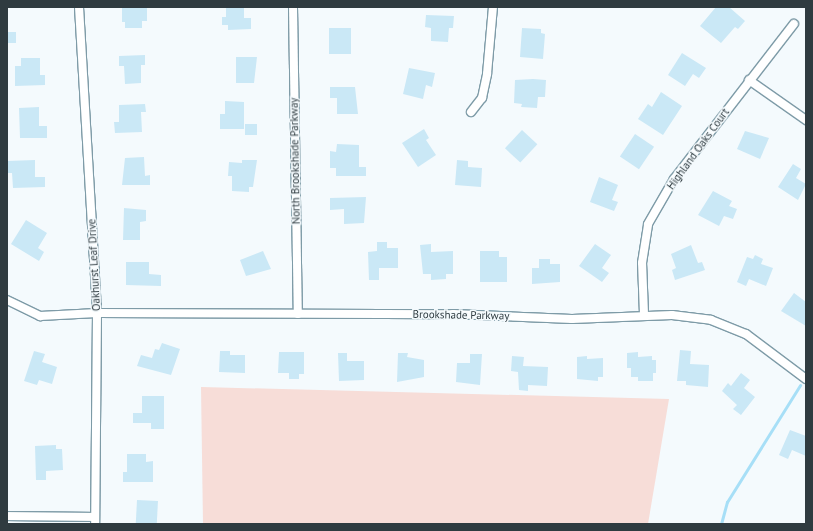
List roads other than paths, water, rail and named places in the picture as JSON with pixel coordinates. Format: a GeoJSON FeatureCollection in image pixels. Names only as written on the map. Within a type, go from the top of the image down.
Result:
{"type":"FeatureCollection","features":[{"type":"Feature","properties":{"kind":"street","name":"Oakhurst Leaf Drive"},"geometry":{"type":"LineString","coordinates":[[79,7],[97,313],[95,521]]}},
{"type":"Feature","properties":{"kind":"street","name":"North Brookshade Parkway"},"geometry":{"type":"LineString","coordinates":[[292,7],[298,314]]}},
{"type":"Feature","properties":{"kind":"street"},"geometry":{"type":"LineString","coordinates":[[471,112],[482,98],[486,80],[492,7]]}},
{"type":"Feature","properties":{"kind":"street","name":"Highland Oaks Court"},"geometry":{"type":"LineString","coordinates":[[644,314],[642,264],[648,224],[674,179],[749,80],[794,24]]}},
{"type":"Feature","properties":{"kind":"street"},"geometry":{"type":"LineString","coordinates":[[749,80],[806,120]]}},
{"type":"Feature","properties":{"kind":"street","name":"Brookshade Parkway"},"geometry":{"type":"LineString","coordinates":[[7,300],[40,316],[97,313],[452,314],[572,319],[644,314],[691,317],[724,324],[746,334],[806,379]]}},
{"type":"Feature","properties":{"kind":"street"},"geometry":{"type":"LineString","coordinates":[[7,516],[95,521]]}},
{"type":"Feature","properties":{"kind":"waterway"},"geometry":{"type":"LineString","coordinates":[[721,524],[727,502],[800,385]]}}]}
